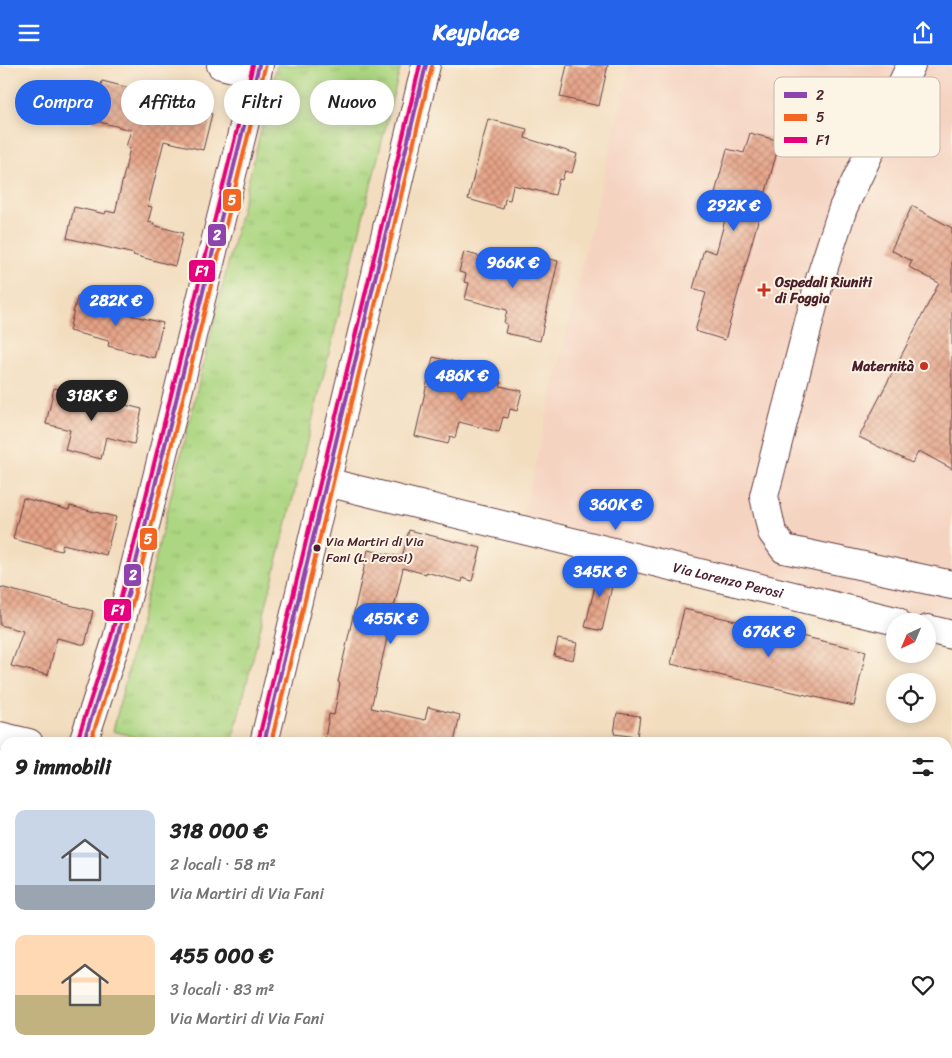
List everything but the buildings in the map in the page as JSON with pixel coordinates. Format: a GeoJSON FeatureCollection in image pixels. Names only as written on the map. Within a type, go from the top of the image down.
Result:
{"type":"FeatureCollection","features":[{"type":"Feature","properties":{"kind":"street"},"geometry":{"type":"LineString","coordinates":[[85,737],[117,639],[258,69],[221,65]]}},
{"type":"Feature","properties":{"kind":"street"},"geometry":{"type":"LineString","coordinates":[[265,737],[426,65]]}},
{"type":"Feature","properties":{"kind":"street"},"geometry":{"type":"LineString","coordinates":[[905,77],[911,65]]}},
{"type":"Feature","properties":{"kind":"street"},"geometry":{"type":"LineString","coordinates":[[867,157],[843,207],[820,279],[764,496],[772,532],[784,549],[952,585]]}},
{"type":"Feature","properties":{"kind":"street","name":"Via Lorenzo Perosi"},"geometry":{"type":"LineString","coordinates":[[326,482],[886,619]]}},
{"type":"Feature","properties":{"kind":"street"},"geometry":{"type":"LineString","coordinates":[[936,631],[952,635]]}},
{"type":"Feature","properties":{"kind":"shaded area","name":"Ospedali Riuniti di Foggia"},"geometry":{"type":"Polygon","coordinates":[[[630,65],[952,65],[952,627],[936,623],[936,613],[898,613],[523,515],[630,65]]]}},
{"type":"Feature","properties":{"kind":"green space"},"geometry":{"type":"Polygon","coordinates":[[[277,65],[401,65],[394,93],[394,80],[310,80],[310,125],[386,125],[233,737],[135,737],[113,731],[262,125],[300,125],[300,80],[273,80],[277,65]]]}},
{"type":"Feature","properties":{"kind":"transit line","name":"F1"},"geometry":{"type":"LineString","coordinates":[[78,737],[111,637],[253,65]]}},
{"type":"Feature","properties":{"kind":"transit line","name":"2"},"geometry":{"type":"LineString","coordinates":[[85,737],[117,639],[259,65]]}},
{"type":"Feature","properties":{"kind":"transit line","name":"F1"},"geometry":{"type":"LineString","coordinates":[[259,737],[420,65]]}},
{"type":"Feature","properties":{"kind":"transit line","name":"2"},"geometry":{"type":"LineString","coordinates":[[265,737],[426,65]]}},
{"type":"Feature","properties":{"kind":"transit line","name":"5"},"geometry":{"type":"LineString","coordinates":[[272,737],[432,66]]}},
{"type":"Feature","properties":{"kind":"transit line","name":"5"},"geometry":{"type":"LineString","coordinates":[[92,737],[123,641],[265,67]]}},
{"type":"Feature","properties":{"kind":"place","name":"Ospedali Riuniti di Foggia"},"geometry":{"type":"Point","coordinates":[764,290]}},
{"type":"Feature","properties":{"kind":"place","name":"Maternità"},"geometry":{"type":"Point","coordinates":[924,366]}},
{"type":"Feature","properties":{"kind":"place","name":"Via Martiri di Via Fani (L. Perosi)"},"geometry":{"type":"Point","coordinates":[317,548]}}]}
